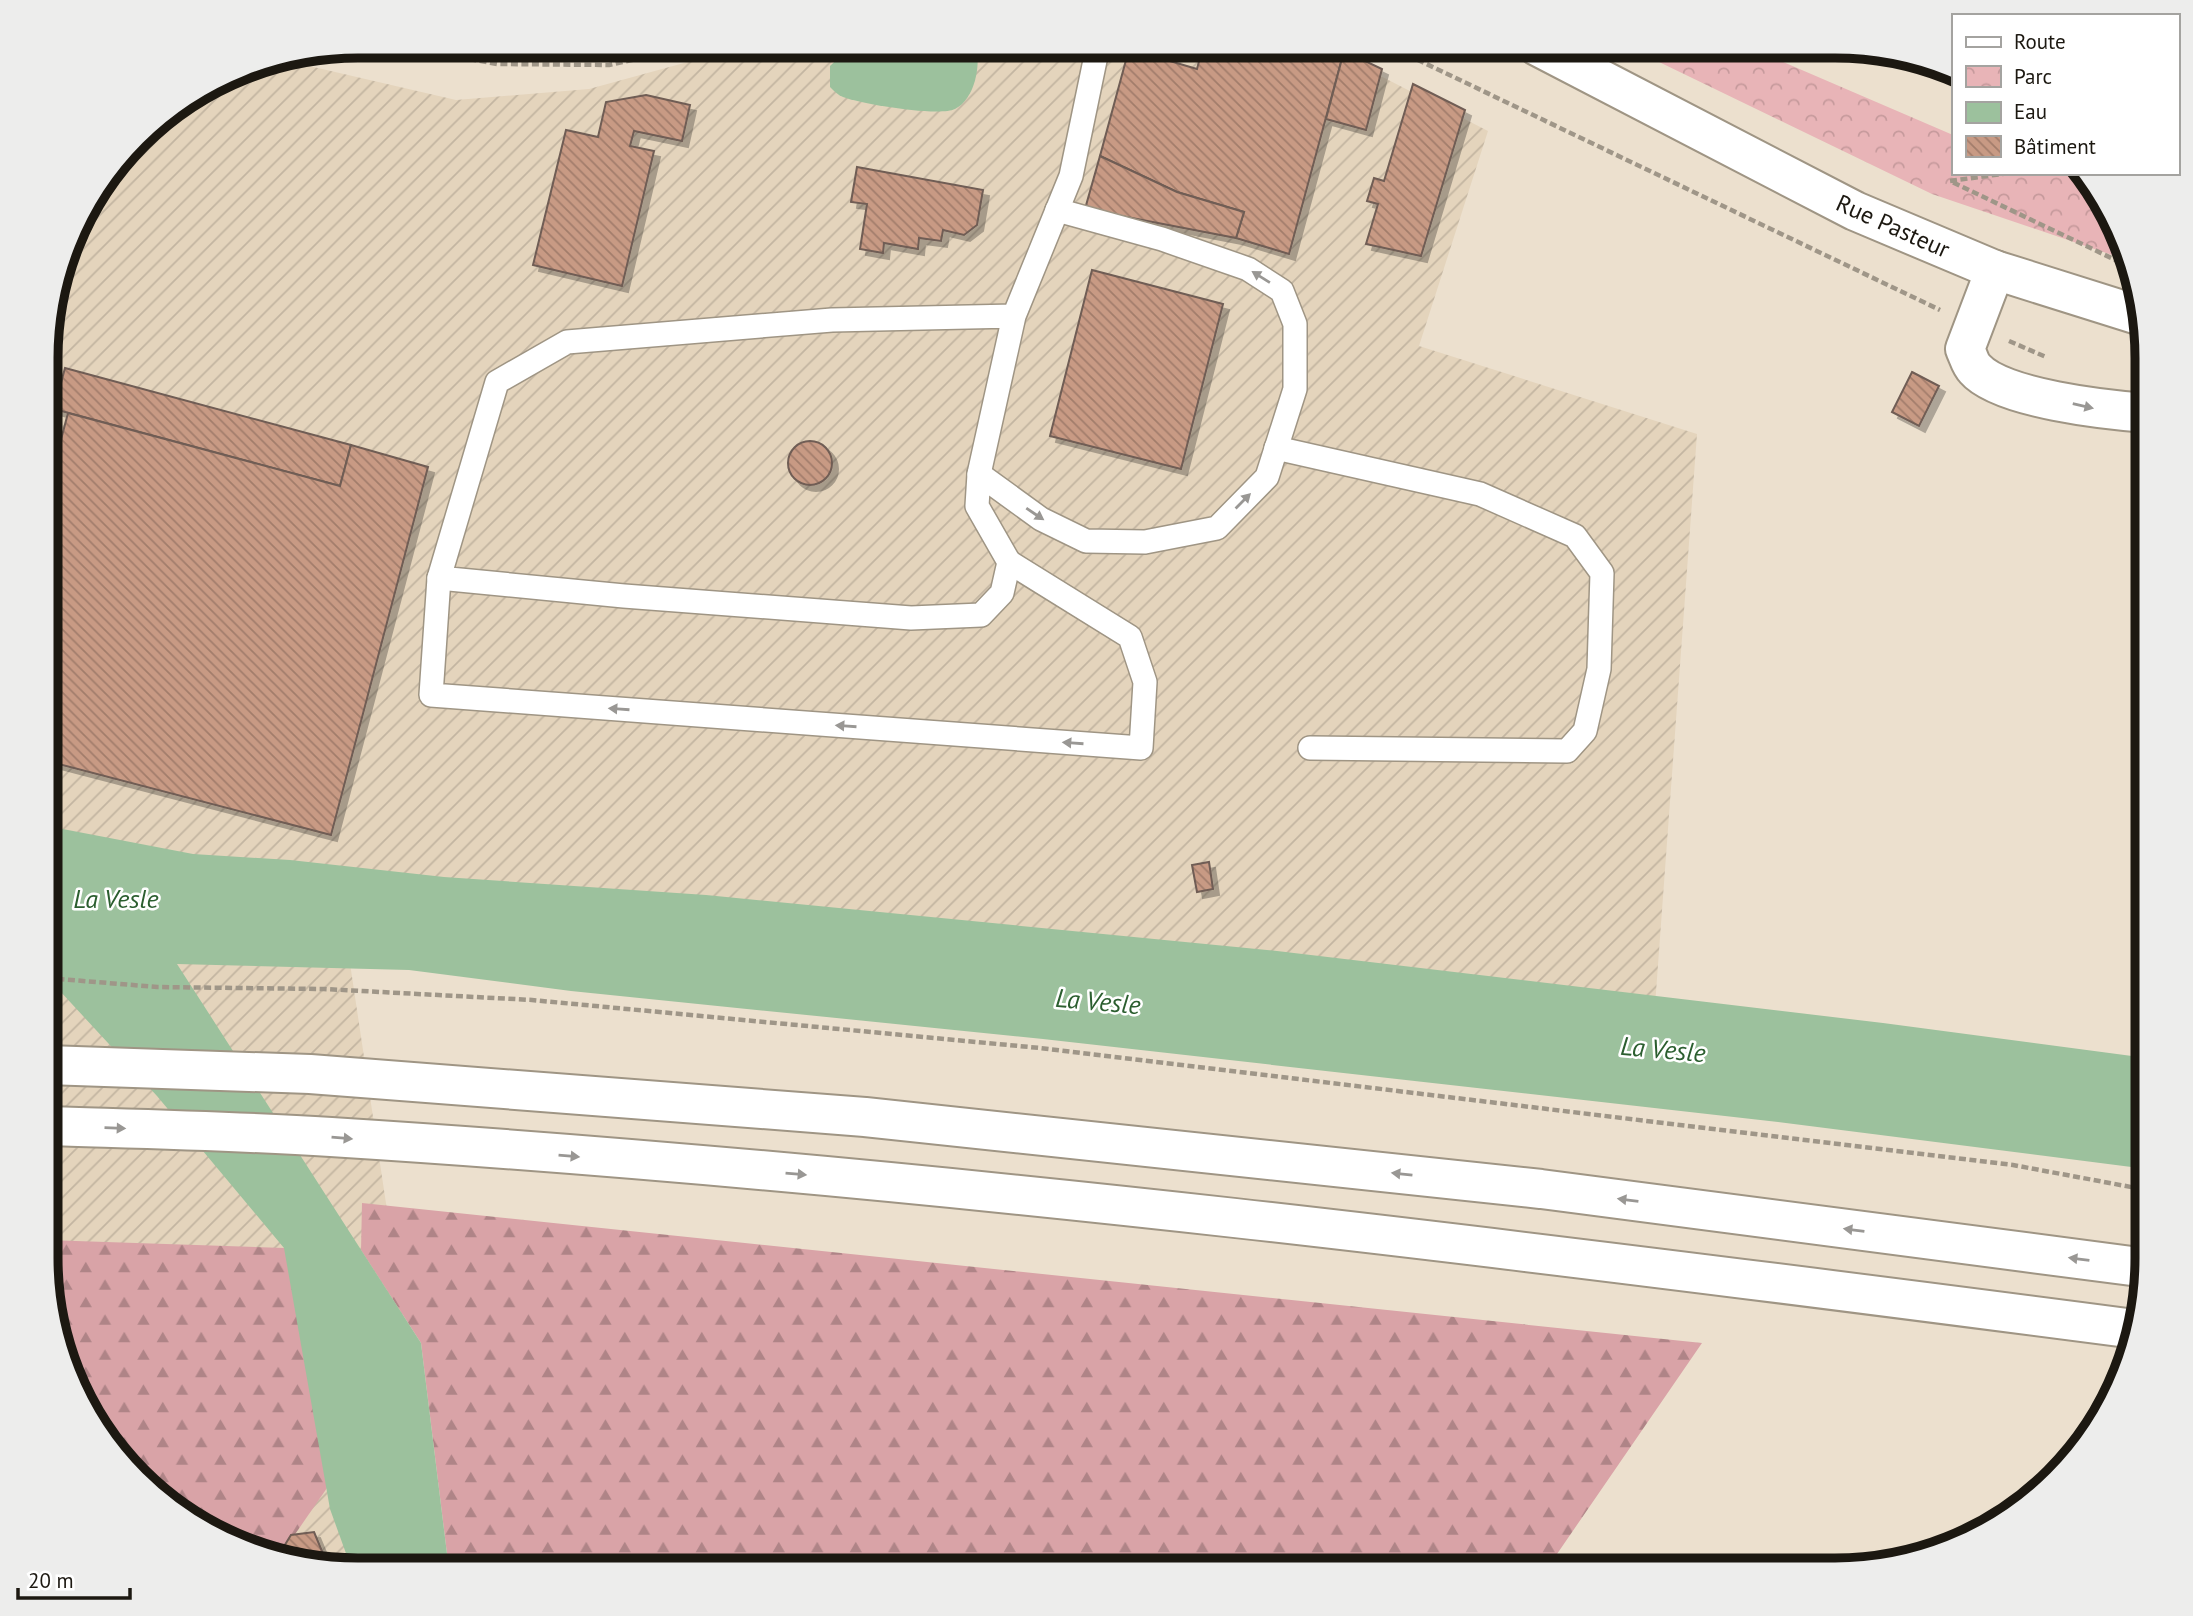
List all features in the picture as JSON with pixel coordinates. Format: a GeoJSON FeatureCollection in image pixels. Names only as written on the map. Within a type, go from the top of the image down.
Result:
{"type":"FeatureCollection","features":[{"type":"Feature","properties":{"kind":"main road","name":"Rue Pasteur"},"geometry":{"type":"LineString","coordinates":[[1560,58],[1855,211],[1995,270],[2132,313]]}},
{"type":"Feature","properties":{"kind":"main road"},"geometry":{"type":"LineString","coordinates":[[1995,270],[1965,349],[1974,368],[1994,384],[2092,409],[2135,412]]}},
{"type":"Feature","properties":{"kind":"main road"},"geometry":{"type":"LineString","coordinates":[[58,1065],[310,1074],[865,1117],[1542,1189],[2135,1266]]}},
{"type":"Feature","properties":{"kind":"main road"},"geometry":{"type":"LineString","coordinates":[[58,1126],[329,1137],[859,1179],[1547,1252],[2127,1328]]}},
{"type":"Feature","properties":{"kind":"lane"},"geometry":{"type":"LineString","coordinates":[[1014,316],[832,320],[567,342],[497,382],[439,578],[431,695],[1141,748],[1145,682],[1130,637],[1009,562],[977,506],[979,474],[1014,316],[1071,176],[1096,58]]}},
{"type":"Feature","properties":{"kind":"lane"},"geometry":{"type":"LineString","coordinates":[[979,474],[1041,519],[1086,541],[1145,542],[1217,528],[1267,477],[1295,389],[1295,324],[1283,291],[1248,269],[1162,239],[1058,210]]}},
{"type":"Feature","properties":{"kind":"lane"},"geometry":{"type":"LineString","coordinates":[[1276,448],[1480,494],[1575,536],[1602,573],[1599,668],[1585,731],[1567,751],[1310,748]]}},
{"type":"Feature","properties":{"kind":"lane"},"geometry":{"type":"LineString","coordinates":[[439,578],[624,596],[911,618],[981,615],[1002,593],[1009,562]]}},
{"type":"Feature","properties":{"kind":"path"},"geometry":{"type":"LineString","coordinates":[[464,58],[497,64],[610,65],[642,58]]}},
{"type":"Feature","properties":{"kind":"path"},"geometry":{"type":"LineString","coordinates":[[1414,58],[1972,326],[2056,361]]}},
{"type":"Feature","properties":{"kind":"path"},"geometry":{"type":"LineString","coordinates":[[1994,175],[1950,181],[2119,262]]}},
{"type":"Feature","properties":{"kind":"path"},"geometry":{"type":"LineString","coordinates":[[58,979],[157,987],[324,989],[532,1000],[1026,1047],[2012,1165],[2135,1188]]}},
{"type":"Feature","properties":{"kind":"shaded area"},"geometry":{"type":"Polygon","coordinates":[[[702,58],[1345,58],[1488,131],[1419,346],[1697,434],[1653,1033],[342,910],[439,1558],[319,1556],[280,1548],[225,1527],[191,1508],[160,1484],[135,1459],[63,1314],[58,1278],[60,319],[68,280],[81,243],[98,208],[120,175],[160,132],[175,120],[208,98],[243,81],[300,64],[456,100],[589,89],[702,58]]]}},
{"type":"Feature","properties":{"kind":"green space"},"geometry":{"type":"Polygon","coordinates":[[[1651,58],[1774,58],[1952,135],[1952,175],[2073,175],[2095,208],[2117,257],[1932,194],[1651,58]]]}},
{"type":"Feature","properties":{"kind":"green space"},"geometry":{"type":"Polygon","coordinates":[[[362,1203],[1702,1343],[1554,1558],[448,1558],[421,1343],[361,1250],[362,1203]]]}},
{"type":"Feature","properties":{"kind":"green space"},"geometry":{"type":"Polygon","coordinates":[[[58,1240],[285,1248],[327,1488],[285,1549],[225,1527],[191,1508],[160,1484],[132,1456],[108,1425],[81,1373],[68,1336],[60,1297],[58,1240]]]}},
{"type":"Feature","properties":{"kind":"water"},"geometry":{"type":"Polygon","coordinates":[[[838,58],[978,58],[978,62],[975,81],[967,98],[955,109],[946,111],[900,109],[839,95],[830,87],[830,66],[838,58]]]}},
{"type":"Feature","properties":{"kind":"water","name":"La Vesle"},"geometry":{"type":"Polygon","coordinates":[[[58,828],[193,854],[290,860],[444,877],[706,895],[1277,951],[1883,1023],[2135,1056],[2135,1167],[1778,1122],[1043,1039],[571,991],[409,970],[177,964],[421,1343],[448,1558],[348,1558],[330,1509],[284,1248],[157,1096],[58,989],[58,828]]]}},
{"type":"Feature","properties":{"kind":"building"},"geometry":{"type":"Polygon","coordinates":[[[1127,58],[1160,58],[1197,69],[1200,58],[1342,58],[1289,254],[1236,238],[1244,212],[1177,192],[1100,156],[1127,58]]]}},
{"type":"Feature","properties":{"kind":"building"},"geometry":{"type":"Polygon","coordinates":[[[1342,58],[1359,58],[1382,69],[1366,130],[1326,119],[1342,58]]]}},
{"type":"Feature","properties":{"kind":"building"},"geometry":{"type":"Polygon","coordinates":[[[1413,84],[1465,110],[1421,256],[1366,244],[1378,204],[1367,201],[1374,178],[1384,181],[1413,84]]]}},
{"type":"Feature","properties":{"kind":"building"},"geometry":{"type":"Polygon","coordinates":[[[646,95],[690,105],[682,141],[634,131],[630,146],[654,151],[622,286],[533,265],[566,130],[598,137],[606,102],[646,95]]]}},
{"type":"Feature","properties":{"kind":"building"},"geometry":{"type":"Polygon","coordinates":[[[1100,156],[1177,192],[1244,212],[1236,238],[1085,209],[1100,156]]]}},
{"type":"Feature","properties":{"kind":"building"},"geometry":{"type":"Polygon","coordinates":[[[857,167],[983,190],[977,225],[964,235],[943,230],[941,241],[919,238],[918,249],[884,243],[883,253],[860,249],[867,204],[851,202],[857,167]]]}},
{"type":"Feature","properties":{"kind":"building"},"geometry":{"type":"Polygon","coordinates":[[[1092,270],[1223,304],[1181,469],[1050,436],[1092,270]]]}},
{"type":"Feature","properties":{"kind":"building"},"geometry":{"type":"Polygon","coordinates":[[[65,368],[351,445],[340,486],[58,410],[58,394],[65,368]]]}},
{"type":"Feature","properties":{"kind":"building"},"geometry":{"type":"Polygon","coordinates":[[[1912,372],[1939,386],[1919,426],[1892,412],[1912,372]]]}},
{"type":"Feature","properties":{"kind":"building"},"geometry":{"type":"Polygon","coordinates":[[[68,413],[340,486],[351,445],[428,467],[331,835],[58,764],[58,451],[68,413]]]}},
{"type":"Feature","properties":{"kind":"building"},"geometry":{"type":"Polygon","coordinates":[[[810,441],[825,448],[832,463],[825,478],[810,485],[795,478],[788,463],[795,448],[810,441]]]}},
{"type":"Feature","properties":{"kind":"building"},"geometry":{"type":"Polygon","coordinates":[[[1209,862],[1213,889],[1197,892],[1192,865],[1209,862]]]}},
{"type":"Feature","properties":{"kind":"building"},"geometry":{"type":"Polygon","coordinates":[[[314,1532],[324,1557],[283,1549],[291,1535],[314,1532]]]}}]}
